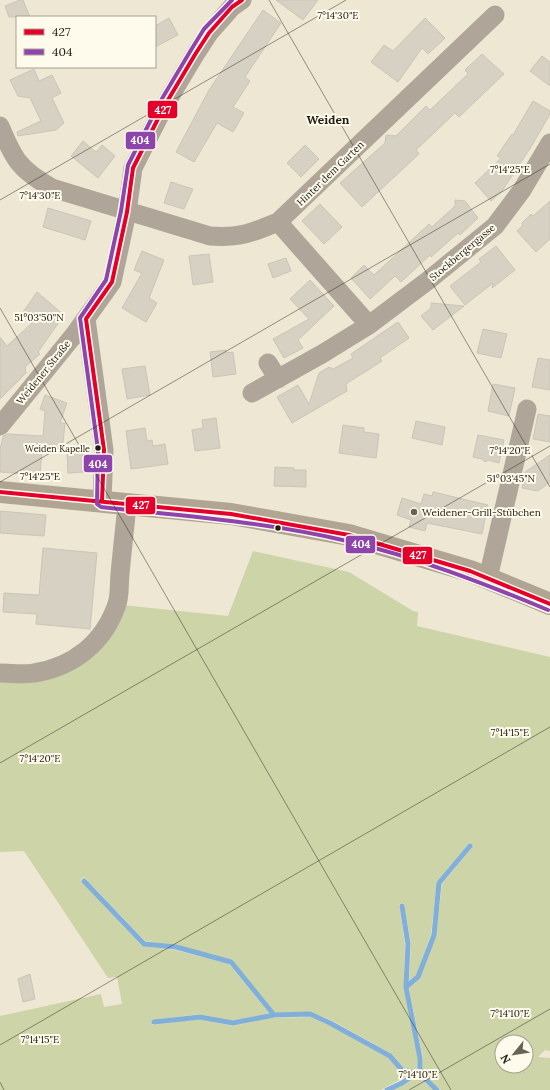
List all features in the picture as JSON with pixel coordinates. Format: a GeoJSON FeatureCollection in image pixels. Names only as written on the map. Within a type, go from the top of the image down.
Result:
{"type":"FeatureCollection","features":[{"type":"Feature","properties":{"kind":"main road"},"geometry":{"type":"LineString","coordinates":[[0,492],[238,515],[349,535],[470,571],[550,604]]}},
{"type":"Feature","properties":{"kind":"street","name":"Weidener Straße"},"geometry":{"type":"LineString","coordinates":[[0,426],[86,319],[112,282],[127,212],[133,168],[165,105],[209,33],[232,7],[242,0]]}},
{"type":"Feature","properties":{"kind":"street","name":"Hinter dem Garten"},"geometry":{"type":"LineString","coordinates":[[0,126],[11,154],[30,176],[52,188],[210,236],[232,237],[250,234],[278,222],[496,15]]}},
{"type":"Feature","properties":{"kind":"street","name":"Stockbergergasse"},"geometry":{"type":"LineString","coordinates":[[252,393],[369,325],[430,279],[494,226],[522,190],[550,142]]}},
{"type":"Feature","properties":{"kind":"street"},"geometry":{"type":"LineString","coordinates":[[278,222],[369,325]]}},
{"type":"Feature","properties":{"kind":"street"},"geometry":{"type":"LineString","coordinates":[[86,319],[103,438],[104,476],[102,501]]}},
{"type":"Feature","properties":{"kind":"street"},"geometry":{"type":"LineString","coordinates":[[268,363],[278,379]]}},
{"type":"Feature","properties":{"kind":"street"},"geometry":{"type":"LineString","coordinates":[[488,578],[527,409]]}},
{"type":"Feature","properties":{"kind":"street"},"geometry":{"type":"LineString","coordinates":[[0,673],[33,673],[54,668],[72,661],[82,654],[100,636],[117,603],[127,504]]}},
{"type":"Feature","properties":{"kind":"green space"},"geometry":{"type":"Polygon","coordinates":[[[253,551],[349,572],[413,611],[418,612],[417,626],[550,657],[550,1051],[545,1050],[538,1057],[550,1058],[550,1090],[441,1090],[422,1074],[423,1058],[409,988],[420,979],[436,935],[442,884],[473,846],[470,842],[437,882],[431,934],[416,976],[409,982],[411,944],[404,903],[399,904],[405,944],[404,986],[418,1059],[417,1071],[404,1068],[392,1054],[331,1020],[311,1012],[275,1013],[232,960],[176,945],[145,941],[84,877],[80,880],[142,946],[175,950],[229,964],[269,1013],[233,1021],[200,1014],[152,1020],[152,1025],[200,1019],[233,1026],[270,1018],[310,1017],[329,1025],[389,1058],[401,1072],[410,1074],[381,1090],[0,1090],[0,1016],[101,994],[104,1007],[122,1004],[117,977],[108,978],[24,851],[0,852],[0,679],[55,674],[122,605],[228,616],[253,551]]]}},
{"type":"Feature","properties":{"kind":"green space"},"geometry":{"type":"Polygon","coordinates":[[[417,1076],[434,1090],[392,1090],[417,1076]]]}},
{"type":"Feature","properties":{"kind":"building"},"geometry":{"type":"Polygon","coordinates":[[[23,0],[30,16],[9,17],[5,6],[23,0]]]}},
{"type":"Feature","properties":{"kind":"building"},"geometry":{"type":"Polygon","coordinates":[[[276,0],[318,0],[303,20],[276,0]]]}},
{"type":"Feature","properties":{"kind":"building"},"geometry":{"type":"Polygon","coordinates":[[[263,10],[281,23],[245,77],[250,81],[233,107],[244,113],[233,132],[217,123],[194,162],[176,152],[209,90],[263,10]]]}},
{"type":"Feature","properties":{"kind":"building"},"geometry":{"type":"Polygon","coordinates":[[[169,18],[178,35],[156,46],[156,25],[169,18]]]}},
{"type":"Feature","properties":{"kind":"building"},"geometry":{"type":"Polygon","coordinates":[[[425,18],[445,38],[428,54],[422,48],[398,82],[371,62],[384,45],[393,51],[425,18]]]}},
{"type":"Feature","properties":{"kind":"building"},"geometry":{"type":"Polygon","coordinates":[[[482,54],[504,74],[459,117],[455,113],[416,150],[419,154],[362,207],[340,183],[385,143],[386,135],[396,136],[426,106],[430,110],[468,74],[465,70],[482,54]]]}},
{"type":"Feature","properties":{"kind":"building"},"geometry":{"type":"Polygon","coordinates":[[[542,56],[550,62],[550,86],[530,71],[542,56]]]}},
{"type":"Feature","properties":{"kind":"building"},"geometry":{"type":"Polygon","coordinates":[[[34,69],[39,81],[52,75],[61,93],[52,98],[64,123],[56,130],[18,136],[17,132],[41,121],[30,98],[18,96],[10,80],[34,69]]]}},
{"type":"Feature","properties":{"kind":"building"},"geometry":{"type":"Polygon","coordinates":[[[533,101],[550,111],[550,114],[531,147],[502,191],[491,201],[475,183],[501,158],[497,156],[512,134],[513,135],[533,101]]]}},
{"type":"Feature","properties":{"kind":"building"},"geometry":{"type":"Polygon","coordinates":[[[83,141],[96,152],[102,145],[115,156],[98,178],[71,156],[83,141]]]}},
{"type":"Feature","properties":{"kind":"building"},"geometry":{"type":"Polygon","coordinates":[[[305,145],[319,159],[301,177],[287,163],[305,145]]]}},
{"type":"Feature","properties":{"kind":"building"},"geometry":{"type":"Polygon","coordinates":[[[171,182],[193,189],[184,209],[164,203],[171,182]]]}},
{"type":"Feature","properties":{"kind":"building"},"geometry":{"type":"Polygon","coordinates":[[[455,200],[465,201],[478,218],[460,235],[458,233],[431,257],[430,255],[401,282],[395,276],[370,299],[351,278],[364,265],[374,275],[429,224],[432,227],[455,206],[455,200]]]}},
{"type":"Feature","properties":{"kind":"building"},"geometry":{"type":"Polygon","coordinates":[[[550,201],[550,239],[536,252],[517,231],[523,225],[522,223],[531,214],[533,216],[550,201]]]}},
{"type":"Feature","properties":{"kind":"building"},"geometry":{"type":"Polygon","coordinates":[[[320,204],[342,227],[324,244],[302,221],[320,204]]]}},
{"type":"Feature","properties":{"kind":"building"},"geometry":{"type":"Polygon","coordinates":[[[48,208],[91,221],[85,240],[43,227],[48,208]]]}},
{"type":"Feature","properties":{"kind":"building"},"geometry":{"type":"Polygon","coordinates":[[[496,246],[515,270],[492,288],[493,283],[465,305],[450,286],[481,262],[479,259],[496,246]]]}},
{"type":"Feature","properties":{"kind":"building"},"geometry":{"type":"Polygon","coordinates":[[[142,251],[164,260],[149,298],[157,303],[146,322],[122,308],[142,273],[134,270],[142,251]]]}},
{"type":"Feature","properties":{"kind":"building"},"geometry":{"type":"Polygon","coordinates":[[[209,254],[213,282],[193,285],[189,256],[209,254]]]}},
{"type":"Feature","properties":{"kind":"building"},"geometry":{"type":"Polygon","coordinates":[[[286,258],[291,271],[273,278],[268,264],[286,258]]]}},
{"type":"Feature","properties":{"kind":"building"},"geometry":{"type":"Polygon","coordinates":[[[310,280],[334,306],[298,340],[303,348],[284,358],[273,339],[309,319],[290,299],[310,280]]]}},
{"type":"Feature","properties":{"kind":"building"},"geometry":{"type":"Polygon","coordinates":[[[37,292],[64,315],[38,352],[40,354],[25,367],[26,373],[0,399],[0,337],[7,346],[32,323],[21,315],[37,292]]]}},
{"type":"Feature","properties":{"kind":"building"},"geometry":{"type":"Polygon","coordinates":[[[431,303],[464,306],[433,330],[421,316],[431,308],[431,303]]]}},
{"type":"Feature","properties":{"kind":"building"},"geometry":{"type":"Polygon","coordinates":[[[398,322],[409,338],[380,358],[382,361],[346,384],[347,391],[292,423],[277,397],[298,385],[309,404],[319,373],[329,367],[333,369],[353,358],[351,354],[398,322]]]}},
{"type":"Feature","properties":{"kind":"building"},"geometry":{"type":"Polygon","coordinates":[[[483,329],[507,334],[501,358],[477,353],[483,329]]]}},
{"type":"Feature","properties":{"kind":"building"},"geometry":{"type":"Polygon","coordinates":[[[226,350],[226,353],[233,352],[236,374],[213,377],[210,352],[226,350]]]}},
{"type":"Feature","properties":{"kind":"building"},"geometry":{"type":"Polygon","coordinates":[[[538,358],[550,360],[550,390],[532,387],[538,358]]]}},
{"type":"Feature","properties":{"kind":"building"},"geometry":{"type":"Polygon","coordinates":[[[145,366],[150,395],[127,399],[122,369],[145,366]]]}},
{"type":"Feature","properties":{"kind":"building"},"geometry":{"type":"Polygon","coordinates":[[[493,384],[515,388],[509,416],[488,411],[493,384]]]}},
{"type":"Feature","properties":{"kind":"building"},"geometry":{"type":"Polygon","coordinates":[[[45,395],[67,403],[60,423],[65,423],[62,453],[42,451],[40,475],[0,472],[0,450],[3,436],[8,434],[43,436],[45,411],[40,409],[45,395]]]}},
{"type":"Feature","properties":{"kind":"building"},"geometry":{"type":"Polygon","coordinates":[[[538,414],[550,416],[550,442],[533,439],[538,414]]]}},
{"type":"Feature","properties":{"kind":"building"},"geometry":{"type":"Polygon","coordinates":[[[216,418],[220,448],[195,451],[192,430],[203,428],[202,420],[216,418]]]}},
{"type":"Feature","properties":{"kind":"building"},"geometry":{"type":"Polygon","coordinates":[[[416,421],[445,427],[442,445],[412,438],[416,421]]]}},
{"type":"Feature","properties":{"kind":"building"},"geometry":{"type":"Polygon","coordinates":[[[343,425],[364,428],[364,432],[379,434],[376,458],[339,453],[343,425]]]}},
{"type":"Feature","properties":{"kind":"building"},"geometry":{"type":"Polygon","coordinates":[[[145,428],[147,441],[152,440],[153,446],[165,444],[168,464],[131,469],[126,431],[145,428]]]}},
{"type":"Feature","properties":{"kind":"building"},"geometry":{"type":"Polygon","coordinates":[[[478,435],[504,440],[499,463],[488,460],[485,462],[482,459],[473,457],[478,435]]]}},
{"type":"Feature","properties":{"kind":"building"},"geometry":{"type":"Polygon","coordinates":[[[78,451],[83,454],[84,472],[68,473],[67,452],[78,451]]]}},
{"type":"Feature","properties":{"kind":"building"},"geometry":{"type":"Polygon","coordinates":[[[550,455],[550,482],[538,491],[522,488],[525,472],[550,455]]]}},
{"type":"Feature","properties":{"kind":"building"},"geometry":{"type":"Polygon","coordinates":[[[275,467],[306,470],[306,487],[274,486],[275,467]]]}},
{"type":"Feature","properties":{"kind":"building"},"geometry":{"type":"Polygon","coordinates":[[[433,492],[488,505],[482,534],[427,523],[425,531],[409,527],[411,520],[397,515],[402,498],[421,504],[424,494],[432,496],[433,492]]]}},
{"type":"Feature","properties":{"kind":"building"},"geometry":{"type":"Polygon","coordinates":[[[0,511],[46,515],[44,536],[0,533],[0,511]]]}},
{"type":"Feature","properties":{"kind":"building"},"geometry":{"type":"Polygon","coordinates":[[[43,548],[97,553],[90,629],[36,624],[37,614],[3,612],[4,593],[39,595],[43,548]]]}},
{"type":"Feature","properties":{"kind":"building"},"geometry":{"type":"Polygon","coordinates":[[[30,974],[35,999],[23,1002],[18,979],[30,974]]]}},
{"type":"Feature","properties":{"kind":"waterway"},"geometry":{"type":"LineString","coordinates":[[420,1074],[420,1058],[406,987],[418,977],[434,935],[439,883],[470,846]]}},
{"type":"Feature","properties":{"kind":"waterway"},"geometry":{"type":"LineString","coordinates":[[84,881],[144,944],[176,947],[231,962],[274,1015],[310,1014],[330,1023],[390,1056],[402,1070],[420,1074],[437,1090]]}},
{"type":"Feature","properties":{"kind":"waterway"},"geometry":{"type":"LineString","coordinates":[[402,906],[408,944],[406,987]]}},
{"type":"Feature","properties":{"kind":"waterway"},"geometry":{"type":"LineString","coordinates":[[154,1022],[200,1017],[233,1023],[274,1015]]}},
{"type":"Feature","properties":{"kind":"waterway"},"geometry":{"type":"LineString","coordinates":[[387,1090],[402,1083],[417,1073]]}},
{"type":"Feature","properties":{"kind":"transit line","name":"404"},"geometry":{"type":"LineString","coordinates":[[232,0],[204,29],[160,102],[128,165],[121,211],[106,280],[80,318],[98,450],[97,504],[101,507],[256,524],[317,534],[373,547],[449,571],[548,610]]}},
{"type":"Feature","properties":{"kind":"transit line","name":"427"},"geometry":{"type":"LineString","coordinates":[[102,501],[104,450],[86,319],[112,282],[127,212],[133,168],[165,105],[196,53],[209,33],[232,7],[242,0]]}},
{"type":"Feature","properties":{"kind":"transit line","name":"427"},"geometry":{"type":"LineString","coordinates":[[0,492],[231,514],[349,535],[470,571],[550,604]]}},
{"type":"Feature","properties":{"kind":"place","name":"Weiden Kapelle"},"geometry":{"type":"Point","coordinates":[98,448]}},
{"type":"Feature","properties":{"kind":"place","name":"Weidener-Grill-Stübchen"},"geometry":{"type":"Point","coordinates":[414,512]}},
{"type":"Feature","properties":{"kind":"district","name":"Weiden"},"geometry":{"type":"Point","coordinates":[328,120]}}]}
